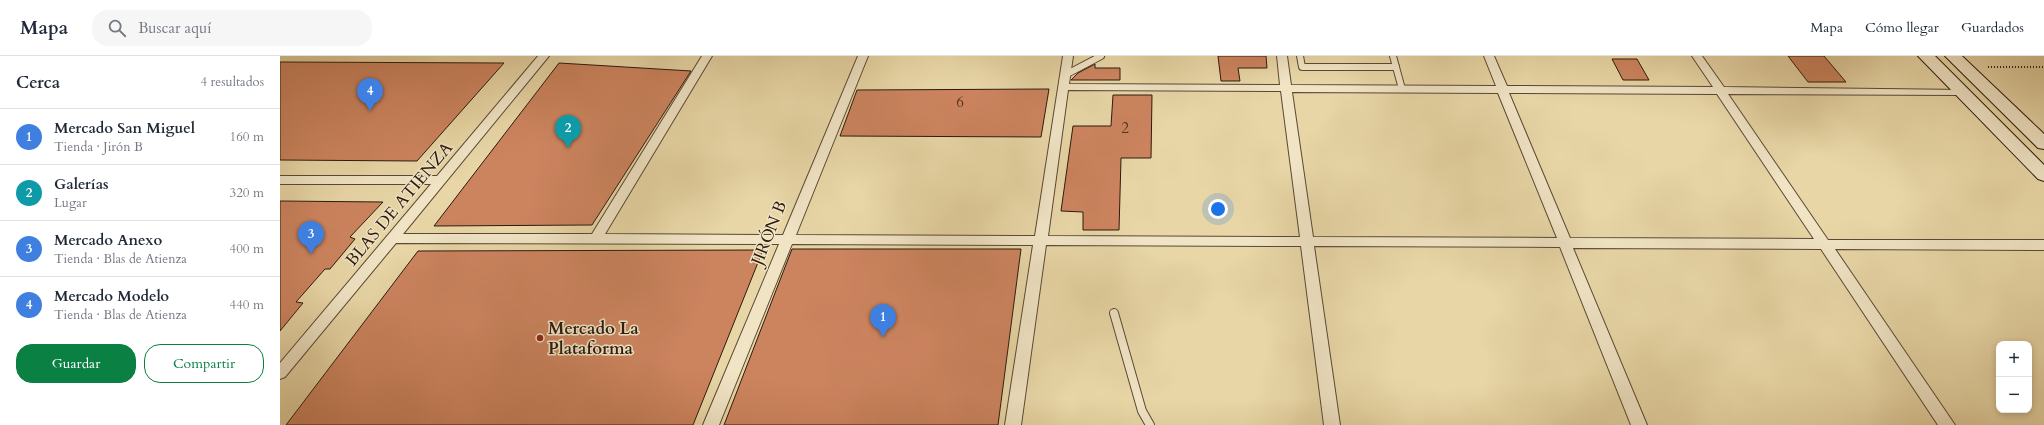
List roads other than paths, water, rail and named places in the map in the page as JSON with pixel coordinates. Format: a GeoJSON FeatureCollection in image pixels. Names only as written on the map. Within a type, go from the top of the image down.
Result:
{"type":"FeatureCollection","features":[{"type":"Feature","properties":{"kind":"main road"},"geometry":{"type":"LineString","coordinates":[[1926,56],[2044,175]]}},
{"type":"Feature","properties":{"kind":"main road"},"geometry":{"type":"LineString","coordinates":[[1953,56],[2044,144]]}},
{"type":"Feature","properties":{"kind":"street","name":"BLAS DE ATIENZA"},"geometry":{"type":"LineString","coordinates":[[280,373],[544,56]]}},
{"type":"Feature","properties":{"kind":"street"},"geometry":{"type":"LineString","coordinates":[[596,239],[707,56]]}},
{"type":"Feature","properties":{"kind":"street","name":"JIRÓN B"},"geometry":{"type":"LineString","coordinates":[[711,425],[863,56]]}},
{"type":"Feature","properties":{"kind":"street"},"geometry":{"type":"LineString","coordinates":[[1013,425],[1068,56]]}},
{"type":"Feature","properties":{"kind":"street"},"geometry":{"type":"LineString","coordinates":[[1282,56],[1332,425]]}},
{"type":"Feature","properties":{"kind":"street"},"geometry":{"type":"LineString","coordinates":[[1489,56],[1639,425]]}},
{"type":"Feature","properties":{"kind":"street"},"geometry":{"type":"LineString","coordinates":[[1697,56],[1946,425]]}},
{"type":"Feature","properties":{"kind":"street"},"geometry":{"type":"LineString","coordinates":[[1064,81],[1287,88],[1961,92]]}},
{"type":"Feature","properties":{"kind":"street"},"geometry":{"type":"LineString","coordinates":[[280,180],[441,180]]}},
{"type":"Feature","properties":{"kind":"street"},"geometry":{"type":"LineString","coordinates":[[392,238],[2044,245]]}},
{"type":"Feature","properties":{"kind":"lane"},"geometry":{"type":"LineString","coordinates":[[1064,81],[1101,56]]}},
{"type":"Feature","properties":{"kind":"lane"},"geometry":{"type":"LineString","coordinates":[[1300,56],[1302,68],[1396,67]]}},
{"type":"Feature","properties":{"kind":"lane"},"geometry":{"type":"LineString","coordinates":[[1393,56],[1402,89]]}},
{"type":"Feature","properties":{"kind":"lane"},"geometry":{"type":"LineString","coordinates":[[1114,313],[1142,411],[1150,425]]}},
{"type":"Feature","properties":{"kind":"place","name":"Mercado Modelo"},"geometry":{"type":"Point","coordinates":[370,111]}},
{"type":"Feature","properties":{"kind":"place","name":"Galerías"},"geometry":{"type":"Point","coordinates":[568,148]}},
{"type":"Feature","properties":{"kind":"place","name":"Mercado Anexo"},"geometry":{"type":"Point","coordinates":[311,254]}},
{"type":"Feature","properties":{"kind":"place","name":"Mercado San Miguel"},"geometry":{"type":"Point","coordinates":[883,337]}},
{"type":"Feature","properties":{"kind":"place","name":"Mercado La Plataforma"},"geometry":{"type":"Point","coordinates":[540,338]}}]}
